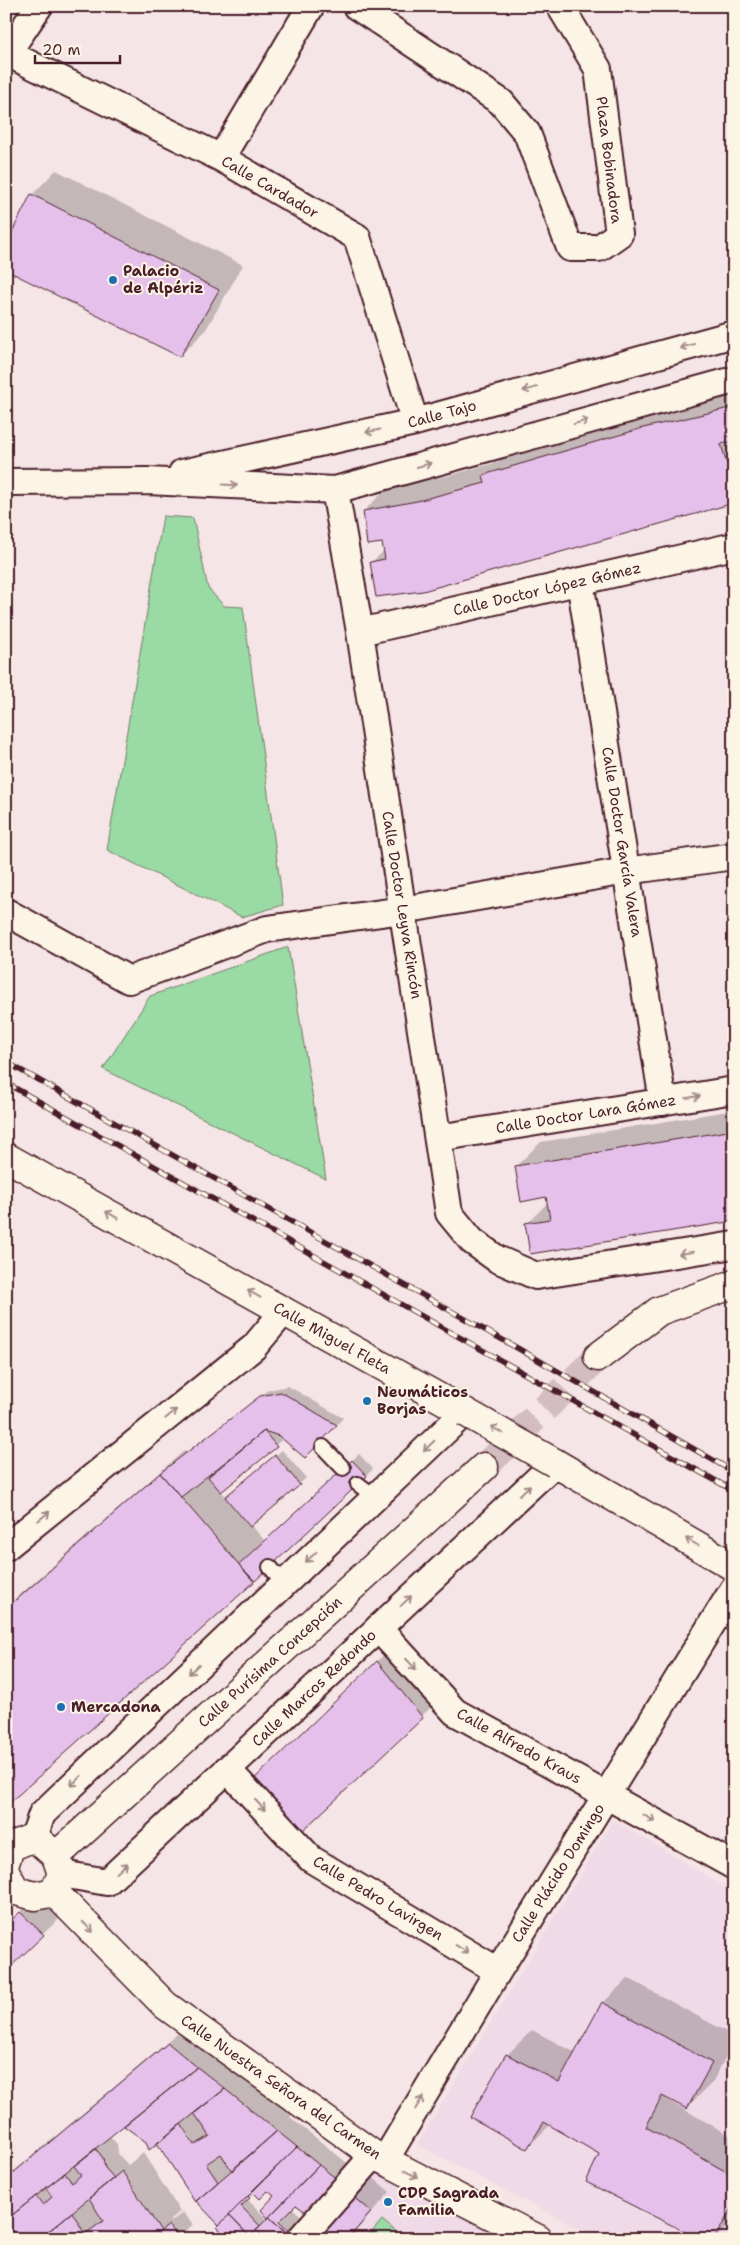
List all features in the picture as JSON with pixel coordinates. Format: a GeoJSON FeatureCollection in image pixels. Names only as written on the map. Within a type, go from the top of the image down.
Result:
{"type":"FeatureCollection","features":[{"type":"Feature","properties":{"kind":"street"},"geometry":{"type":"LineString","coordinates":[[7,54],[39,6]]}},
{"type":"Feature","properties":{"kind":"street"},"geometry":{"type":"LineString","coordinates":[[220,158],[311,6]]}},
{"type":"Feature","properties":{"kind":"street","name":"Plaza Bobinadora"},"geometry":{"type":"LineString","coordinates":[[356,6],[501,102],[527,132],[570,248],[599,248],[619,234],[598,69],[560,6]]}},
{"type":"Feature","properties":{"kind":"street","name":"Calle Cardador"},"geometry":{"type":"LineString","coordinates":[[7,54],[220,158],[357,237],[415,422]]}},
{"type":"Feature","properties":{"kind":"street","name":"Calle Tajo"},"geometry":{"type":"LineString","coordinates":[[147,481],[415,422],[734,334]]}},
{"type":"Feature","properties":{"kind":"street","name":"Calle Tajo"},"geometry":{"type":"LineString","coordinates":[[6,482],[147,481],[335,490],[734,380]]}},
{"type":"Feature","properties":{"kind":"street","name":"Calle Doctor Leyva Rincón"},"geometry":{"type":"LineString","coordinates":[[335,490],[360,632],[449,1214],[472,1241],[497,1259],[536,1276],[734,1245]]}},
{"type":"Feature","properties":{"kind":"street","name":"Calle Doctor López Gómez"},"geometry":{"type":"LineString","coordinates":[[360,632],[734,546]]}},
{"type":"Feature","properties":{"kind":"street","name":"Calle Doctor García Valera"},"geometry":{"type":"LineString","coordinates":[[580,581],[663,1102]]}},
{"type":"Feature","properties":{"kind":"street"},"geometry":{"type":"LineString","coordinates":[[6,912],[129,980],[267,929],[403,910],[626,871],[734,856]]}},
{"type":"Feature","properties":{"kind":"street","name":"Calle Doctor Lara Gómez"},"geometry":{"type":"LineString","coordinates":[[438,1138],[734,1090]]}},
{"type":"Feature","properties":{"kind":"street","name":"Calle Miguel Fleta"},"geometry":{"type":"LineString","coordinates":[[6,1157],[465,1412],[734,1567]]}},
{"type":"Feature","properties":{"kind":"street"},"geometry":{"type":"LineString","coordinates":[[598,1357],[659,1311],[734,1284]]}},
{"type":"Feature","properties":{"kind":"street"},"geometry":{"type":"LineString","coordinates":[[6,1547],[254,1347],[284,1311]]}},
{"type":"Feature","properties":{"kind":"street"},"geometry":{"type":"LineString","coordinates":[[57,1874],[35,1896],[12,1865],[42,1814],[277,1575],[367,1491],[465,1412]]}},
{"type":"Feature","properties":{"kind":"street","name":"Calle Marcos Redondo"},"geometry":{"type":"LineString","coordinates":[[57,1874],[107,1882],[554,1463]]}},
{"type":"Feature","properties":{"kind":"street","name":"Calle Purísima Concepción"},"geometry":{"type":"LineString","coordinates":[[57,1874],[484,1467]]}},
{"type":"Feature","properties":{"kind":"street","name":"Calle Plácido Domingo"},"geometry":{"type":"LineString","coordinates":[[300,2239],[380,2157],[498,1971],[734,1588]]}},
{"type":"Feature","properties":{"kind":"street","name":"Calle Alfredo Kraus"},"geometry":{"type":"LineString","coordinates":[[378,1628],[455,1712],[607,1794],[734,1866]]}},
{"type":"Feature","properties":{"kind":"street","name":"Calle Pedro Lavirgen"},"geometry":{"type":"LineString","coordinates":[[227,1769],[311,1859],[498,1971]]}},
{"type":"Feature","properties":{"kind":"street","name":"Calle Nuestra Señora del Carmen"},"geometry":{"type":"LineString","coordinates":[[12,1865],[57,1874],[165,2005],[380,2157],[538,2239]]}},
{"type":"Feature","properties":{"kind":"lane"},"geometry":{"type":"LineString","coordinates":[[323,1447],[343,1468]]}},
{"type":"Feature","properties":{"kind":"shaded area"},"geometry":{"type":"Polygon","coordinates":[[[613,1820],[734,1892],[734,2239],[599,2239],[417,2145],[613,1820]]]}},
{"type":"Feature","properties":{"kind":"shaded area","name":"CDP Sagrada Familia"},"geometry":{"type":"Polygon","coordinates":[[[370,2166],[506,2239],[307,2239],[370,2166]]]}},
{"type":"Feature","properties":{"kind":"green space"},"geometry":{"type":"Polygon","coordinates":[[[163,516],[193,518],[208,588],[224,606],[243,607],[283,905],[242,917],[107,850],[163,516]]]}},
{"type":"Feature","properties":{"kind":"green space"},"geometry":{"type":"Polygon","coordinates":[[[288,947],[326,1179],[103,1069],[150,996],[288,947]]]}},
{"type":"Feature","properties":{"kind":"green space"},"geometry":{"type":"Polygon","coordinates":[[[382,2220],[405,2239],[366,2239],[382,2220]]]}},
{"type":"Feature","properties":{"kind":"building","name":"Palacio de Alpériz"},"geometry":{"type":"Polygon","coordinates":[[[31,194],[219,290],[180,357],[6,270],[6,244],[31,194]]]}},
{"type":"Feature","properties":{"kind":"building"},"geometry":{"type":"Polygon","coordinates":[[[734,407],[734,441],[721,444],[727,464],[734,463],[734,503],[423,591],[376,597],[370,562],[385,559],[382,543],[367,545],[363,511],[417,501],[485,483],[483,475],[643,428],[734,407]]]}},
{"type":"Feature","properties":{"kind":"building"},"geometry":{"type":"Polygon","coordinates":[[[734,1130],[734,1221],[530,1254],[525,1223],[550,1219],[546,1197],[521,1202],[515,1166],[734,1130]]]}},
{"type":"Feature","properties":{"kind":"building"},"geometry":{"type":"Polygon","coordinates":[[[281,1392],[337,1425],[305,1458],[279,1436],[264,1431],[181,1497],[160,1473],[260,1396],[281,1392]]]}},
{"type":"Feature","properties":{"kind":"building"},"geometry":{"type":"Polygon","coordinates":[[[264,1431],[277,1447],[221,1492],[208,1477],[264,1431]]]}},
{"type":"Feature","properties":{"kind":"building"},"geometry":{"type":"Polygon","coordinates":[[[275,1455],[300,1485],[250,1527],[225,1497],[275,1455]]]}},
{"type":"Feature","properties":{"kind":"building"},"geometry":{"type":"Polygon","coordinates":[[[352,1460],[367,1476],[255,1581],[239,1565],[352,1460]]]}},
{"type":"Feature","properties":{"kind":"building","name":"Mercadona"},"geometry":{"type":"Polygon","coordinates":[[[160,1473],[254,1582],[6,1806],[6,1609],[160,1473]]]}},
{"type":"Feature","properties":{"kind":"building"},"geometry":{"type":"Polygon","coordinates":[[[377,1661],[423,1718],[300,1833],[251,1782],[377,1661]]]}},
{"type":"Feature","properties":{"kind":"building"},"geometry":{"type":"Polygon","coordinates":[[[20,1912],[44,1935],[6,1971],[6,1925],[20,1912]]]}},
{"type":"Feature","properties":{"kind":"building"},"geometry":{"type":"Polygon","coordinates":[[[602,2002],[712,2063],[687,2109],[662,2096],[646,2127],[734,2176],[734,2205],[714,2239],[699,2239],[586,2182],[599,2154],[544,2122],[527,2149],[470,2117],[506,2054],[559,2082],[602,2002]]]}},
{"type":"Feature","properties":{"kind":"building"},"geometry":{"type":"Polygon","coordinates":[[[168,2043],[197,2067],[6,2220],[6,2179],[168,2043]]]}},
{"type":"Feature","properties":{"kind":"building"},"geometry":{"type":"Polygon","coordinates":[[[197,2067],[225,2089],[149,2150],[146,2142],[124,2126],[197,2067]]]}},
{"type":"Feature","properties":{"kind":"building"},"geometry":{"type":"Polygon","coordinates":[[[225,2089],[277,2131],[232,2171],[221,2154],[206,2164],[218,2182],[195,2202],[157,2143],[181,2124],[194,2145],[210,2136],[194,2113],[225,2089]]]}},
{"type":"Feature","properties":{"kind":"building"},"geometry":{"type":"Polygon","coordinates":[[[277,2131],[297,2147],[219,2225],[196,2201],[277,2131]]]}},
{"type":"Feature","properties":{"kind":"building"},"geometry":{"type":"Polygon","coordinates":[[[297,2147],[319,2165],[268,2218],[261,2210],[274,2196],[268,2191],[260,2199],[252,2191],[297,2147]]]}},
{"type":"Feature","properties":{"kind":"building"},"geometry":{"type":"Polygon","coordinates":[[[96,2149],[103,2158],[105,2168],[114,2178],[39,2239],[21,2239],[6,2225],[6,2220],[36,2196],[43,2205],[52,2197],[46,2188],[65,2173],[72,2183],[81,2175],[74,2166],[96,2149]]]}},
{"type":"Feature","properties":{"kind":"building"},"geometry":{"type":"Polygon","coordinates":[[[319,2165],[339,2181],[310,2215],[296,2205],[279,2222],[292,2234],[290,2236],[269,2217],[319,2165]]]}},
{"type":"Feature","properties":{"kind":"building"},"geometry":{"type":"Polygon","coordinates":[[[122,2171],[161,2231],[153,2239],[39,2239],[72,2212],[85,2234],[103,2221],[89,2198],[122,2171]]]}},
{"type":"Feature","properties":{"kind":"building"},"geometry":{"type":"Polygon","coordinates":[[[351,2195],[371,2212],[348,2239],[313,2239],[351,2195]]]}},
{"type":"Feature","properties":{"kind":"building"},"geometry":{"type":"Polygon","coordinates":[[[248,2196],[250,2198],[241,2206],[260,2226],[250,2237],[229,2215],[248,2196]]]}},
{"type":"Feature","properties":{"kind":"building"},"geometry":{"type":"Polygon","coordinates":[[[229,2215],[250,2237],[248,2239],[228,2239],[217,2227],[229,2215]]]}},
{"type":"Feature","properties":{"kind":"building"},"geometry":{"type":"Polygon","coordinates":[[[269,2217],[292,2237],[290,2239],[265,2239],[256,2230],[269,2217]]]}},
{"type":"Feature","properties":{"kind":"building"},"geometry":{"type":"Polygon","coordinates":[[[169,2225],[180,2239],[153,2239],[161,2231],[169,2225]]]}},
{"type":"Feature","properties":{"kind":"tunnel"},"geometry":{"type":"LineString","coordinates":[[484,1467],[598,1357]]}},
{"type":"Feature","properties":{"kind":"railway"},"geometry":{"type":"LineString","coordinates":[[6,1062],[519,1349],[734,1472]]}},
{"type":"Feature","properties":{"kind":"railway"},"geometry":{"type":"LineString","coordinates":[[6,1083],[734,1491]]}},
{"type":"Feature","properties":{"kind":"place","name":"Palacio de Alpériz"},"geometry":{"type":"Point","coordinates":[113,280]}},
{"type":"Feature","properties":{"kind":"place","name":"Neumáticos Borjas"},"geometry":{"type":"Point","coordinates":[367,1401]}},
{"type":"Feature","properties":{"kind":"place","name":"Mercadona"},"geometry":{"type":"Point","coordinates":[61,1707]}},
{"type":"Feature","properties":{"kind":"place","name":"CDP Sagrada Familia"},"geometry":{"type":"Point","coordinates":[388,2202]}}]}
